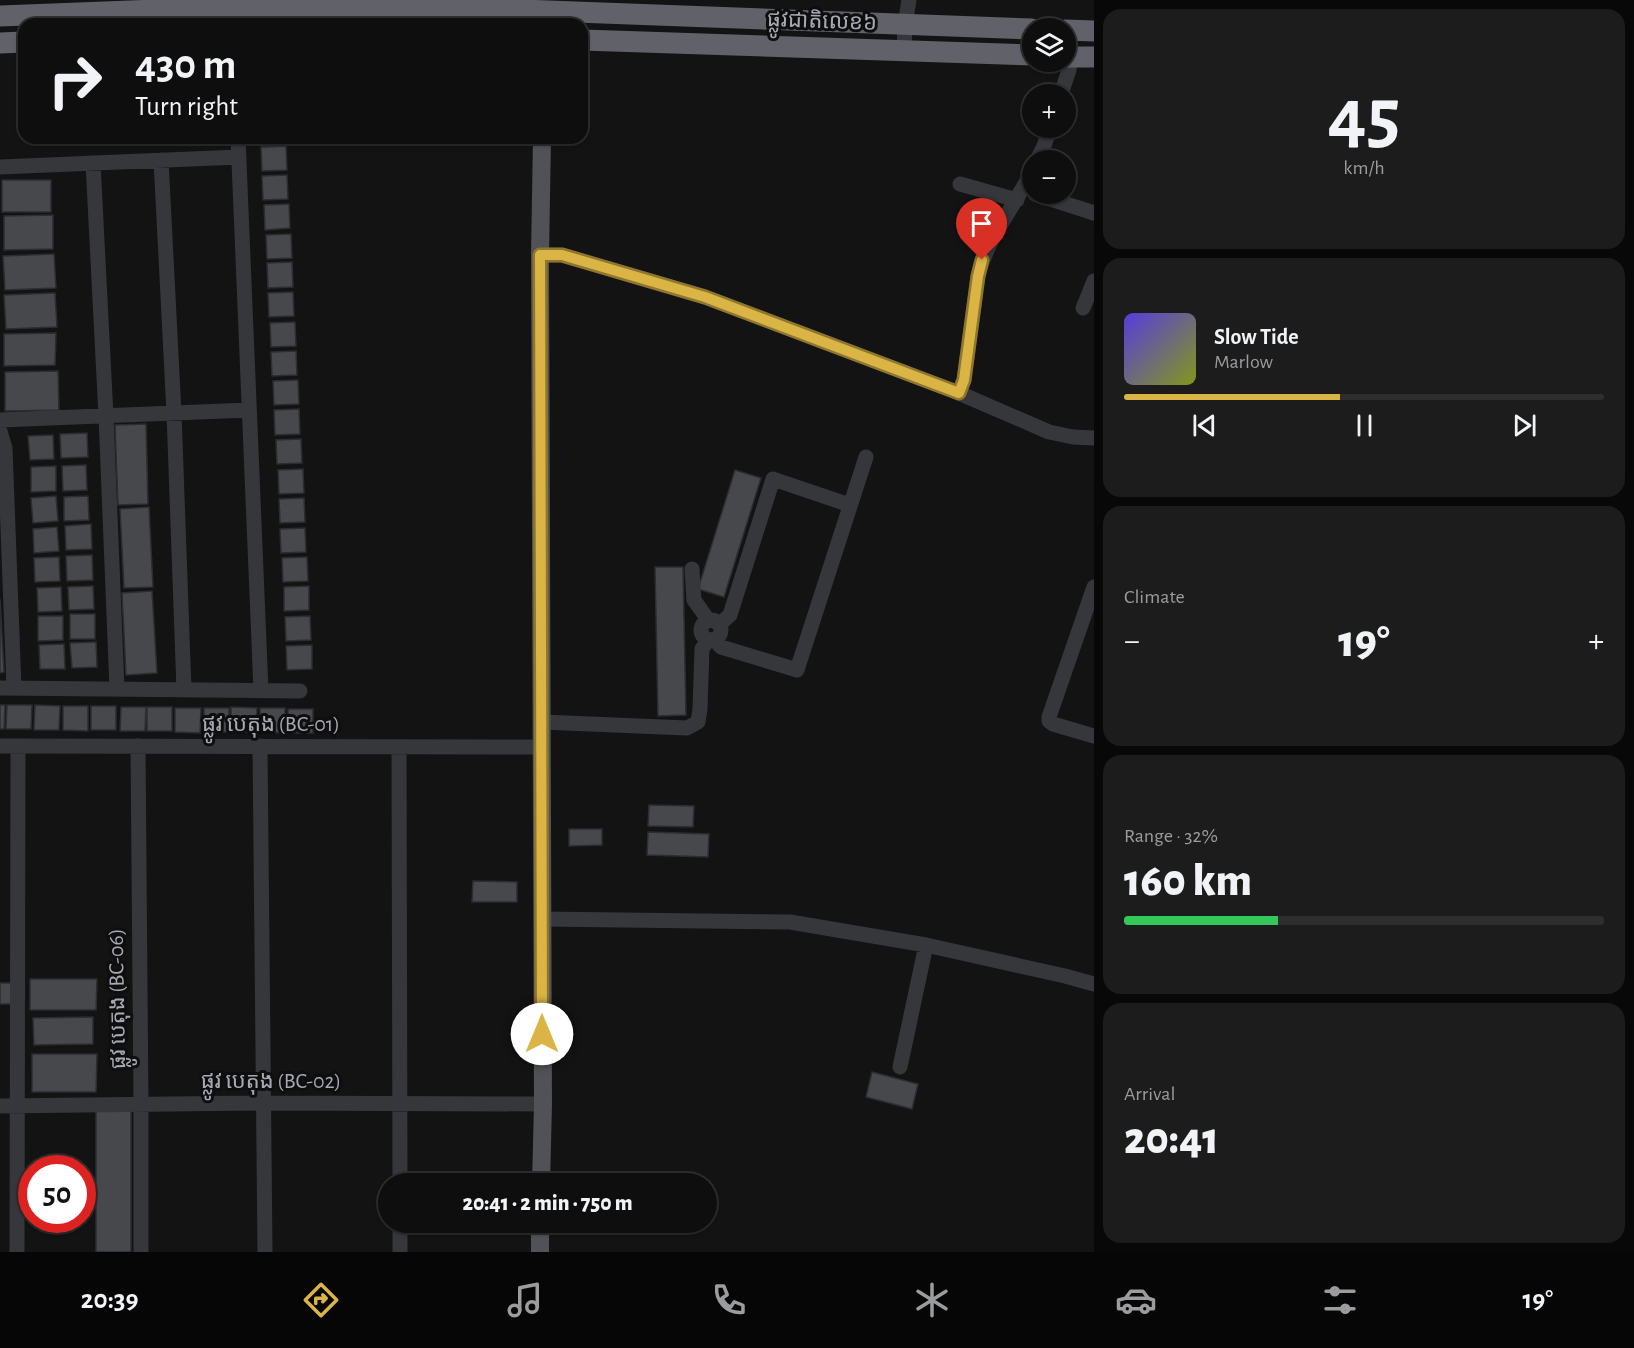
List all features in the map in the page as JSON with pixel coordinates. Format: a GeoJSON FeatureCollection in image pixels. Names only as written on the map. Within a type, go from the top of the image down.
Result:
{"type":"FeatureCollection","features":[{"type":"Feature","properties":{"kind":"highway","name":"ផ្លូវជាតិលេខ៦"},"geometry":{"type":"LineString","coordinates":[[0,16],[234,7],[365,6],[530,14],[617,7],[1022,29]]}},
{"type":"Feature","properties":{"kind":"highway"},"geometry":{"type":"LineString","coordinates":[[1076,31],[1094,34]]}},
{"type":"Feature","properties":{"kind":"highway","name":"ផ្លូវជាតិលេខ៦"},"geometry":{"type":"LineString","coordinates":[[588,40],[1022,55]]}},
{"type":"Feature","properties":{"kind":"highway"},"geometry":{"type":"LineString","coordinates":[[0,43],[18,42]]}},
{"type":"Feature","properties":{"kind":"highway"},"geometry":{"type":"LineString","coordinates":[[1076,57],[1093,57]]}},
{"type":"Feature","properties":{"kind":"main road"},"geometry":{"type":"LineString","coordinates":[[541,1173],[543,1104],[540,255],[542,144]]}},
{"type":"Feature","properties":{"kind":"main road"},"geometry":{"type":"LineString","coordinates":[[540,1233],[540,1252]]}},
{"type":"Feature","properties":{"kind":"street"},"geometry":{"type":"LineString","coordinates":[[904,51],[909,0]]}},
{"type":"Feature","properties":{"kind":"street"},"geometry":{"type":"LineString","coordinates":[[1093,57],[1094,34]]}},
{"type":"Feature","properties":{"kind":"street"},"geometry":{"type":"LineString","coordinates":[[238,144],[261,691]]}},
{"type":"Feature","properties":{"kind":"street"},"geometry":{"type":"LineString","coordinates":[[0,167],[239,157]]}},
{"type":"Feature","properties":{"kind":"street"},"geometry":{"type":"LineString","coordinates":[[161,160],[174,413],[184,690]]}},
{"type":"Feature","properties":{"kind":"street"},"geometry":{"type":"LineString","coordinates":[[93,163],[117,689]]}},
{"type":"Feature","properties":{"kind":"street"},"geometry":{"type":"LineString","coordinates":[[960,184],[1022,193]]}},
{"type":"Feature","properties":{"kind":"street"},"geometry":{"type":"LineString","coordinates":[[959,393],[964,380],[982,260],[988,245],[1022,201]]}},
{"type":"Feature","properties":{"kind":"street"},"geometry":{"type":"LineString","coordinates":[[1062,204],[1094,213]]}},
{"type":"Feature","properties":{"kind":"street"},"geometry":{"type":"LineString","coordinates":[[540,255],[562,255],[705,297],[959,393],[1049,432],[1094,438]]}},
{"type":"Feature","properties":{"kind":"street"},"geometry":{"type":"LineString","coordinates":[[1083,308],[1094,281]]}},
{"type":"Feature","properties":{"kind":"street"},"geometry":{"type":"LineString","coordinates":[[0,420],[249,410]]}},
{"type":"Feature","properties":{"kind":"street"},"geometry":{"type":"LineString","coordinates":[[0,431],[5,447],[7,688],[300,691]]}},
{"type":"Feature","properties":{"kind":"street"},"geometry":{"type":"LineString","coordinates":[[692,569],[694,600],[721,647],[796,670],[866,457]]}},
{"type":"Feature","properties":{"kind":"street"},"geometry":{"type":"LineString","coordinates":[[542,722],[687,728],[698,722],[702,649],[712,631],[730,615],[773,479],[850,505]]}},
{"type":"Feature","properties":{"kind":"street"},"geometry":{"type":"LineString","coordinates":[[1094,587],[1049,717],[1049,721],[1053,724],[1094,736]]}},
{"type":"Feature","properties":{"kind":"street","name":"ផ្លូវ បេតុង (BC-01)"},"geometry":{"type":"LineString","coordinates":[[0,746],[542,747]]}},
{"type":"Feature","properties":{"kind":"street"},"geometry":{"type":"LineString","coordinates":[[18,746],[17,1106],[21,1155]]}},
{"type":"Feature","properties":{"kind":"street","name":"ផ្លូវ បេតុង (BC-06)"},"geometry":{"type":"LineString","coordinates":[[138,746],[141,1252]]}},
{"type":"Feature","properties":{"kind":"street"},"geometry":{"type":"LineString","coordinates":[[260,747],[265,1252]]}},
{"type":"Feature","properties":{"kind":"street"},"geometry":{"type":"LineString","coordinates":[[399,747],[400,1173]]}},
{"type":"Feature","properties":{"kind":"street"},"geometry":{"type":"LineString","coordinates":[[541,919],[790,922],[926,945],[1094,984]]}},
{"type":"Feature","properties":{"kind":"street"},"geometry":{"type":"LineString","coordinates":[[900,1067],[926,945]]}},
{"type":"Feature","properties":{"kind":"street","name":"ផ្លូវ បេតុង (BC-02)"},"geometry":{"type":"LineString","coordinates":[[0,1106],[263,1103],[543,1104]]}},
{"type":"Feature","properties":{"kind":"street"},"geometry":{"type":"LineString","coordinates":[[17,1252],[19,1233]]}},
{"type":"Feature","properties":{"kind":"street"},"geometry":{"type":"LineString","coordinates":[[400,1233],[400,1252]]}},
{"type":"Feature","properties":{"kind":"building"},"geometry":{"type":"Polygon","coordinates":[[[286,146],[287,170],[262,171],[261,147],[286,146]]]}},
{"type":"Feature","properties":{"kind":"building"},"geometry":{"type":"Polygon","coordinates":[[[287,175],[288,199],[263,200],[262,176],[287,175]]]}},
{"type":"Feature","properties":{"kind":"building"},"geometry":{"type":"Polygon","coordinates":[[[2,180],[51,180],[51,212],[2,212],[2,180]]]}},
{"type":"Feature","properties":{"kind":"building"},"geometry":{"type":"Polygon","coordinates":[[[289,204],[290,228],[265,230],[264,205],[289,204]]]}},
{"type":"Feature","properties":{"kind":"building"},"geometry":{"type":"Polygon","coordinates":[[[53,215],[53,249],[4,250],[4,216],[53,215]]]}},
{"type":"Feature","properties":{"kind":"building"},"geometry":{"type":"Polygon","coordinates":[[[291,234],[292,258],[267,259],[266,235],[291,234]]]}},
{"type":"Feature","properties":{"kind":"building"},"geometry":{"type":"Polygon","coordinates":[[[54,254],[56,288],[5,290],[3,256],[54,254]]]}},
{"type":"Feature","properties":{"kind":"building"},"geometry":{"type":"Polygon","coordinates":[[[292,262],[293,287],[268,288],[267,263],[292,262]]]}},
{"type":"Feature","properties":{"kind":"building"},"geometry":{"type":"Polygon","coordinates":[[[293,292],[294,316],[269,317],[268,293],[293,292]]]}},
{"type":"Feature","properties":{"kind":"building"},"geometry":{"type":"Polygon","coordinates":[[[55,293],[57,327],[6,329],[4,295],[55,293]]]}},
{"type":"Feature","properties":{"kind":"building"},"geometry":{"type":"Polygon","coordinates":[[[295,322],[296,346],[271,347],[270,323],[295,322]]]}},
{"type":"Feature","properties":{"kind":"building"},"geometry":{"type":"Polygon","coordinates":[[[56,333],[55,365],[4,366],[4,334],[56,333]]]}},
{"type":"Feature","properties":{"kind":"building"},"geometry":{"type":"Polygon","coordinates":[[[296,351],[297,375],[272,376],[271,352],[296,351]]]}},
{"type":"Feature","properties":{"kind":"building"},"geometry":{"type":"Polygon","coordinates":[[[58,371],[59,410],[5,411],[5,372],[58,371]]]}},
{"type":"Feature","properties":{"kind":"building"},"geometry":{"type":"Polygon","coordinates":[[[298,380],[299,404],[274,405],[273,381],[298,380]]]}},
{"type":"Feature","properties":{"kind":"building"},"geometry":{"type":"Polygon","coordinates":[[[299,409],[300,434],[275,435],[274,410],[299,409]]]}},
{"type":"Feature","properties":{"kind":"building"},"geometry":{"type":"Polygon","coordinates":[[[146,424],[148,504],[118,505],[115,425],[146,424]]]}},
{"type":"Feature","properties":{"kind":"building"},"geometry":{"type":"Polygon","coordinates":[[[87,433],[88,457],[61,458],[60,434],[87,433]]]}},
{"type":"Feature","properties":{"kind":"building"},"geometry":{"type":"Polygon","coordinates":[[[53,435],[54,459],[30,460],[28,436],[53,435]]]}},
{"type":"Feature","properties":{"kind":"building"},"geometry":{"type":"Polygon","coordinates":[[[301,439],[302,463],[277,464],[276,440],[301,439]]]}},
{"type":"Feature","properties":{"kind":"building"},"geometry":{"type":"Polygon","coordinates":[[[86,465],[87,490],[63,491],[62,466],[86,465]]]}},
{"type":"Feature","properties":{"kind":"building"},"geometry":{"type":"Polygon","coordinates":[[[56,466],[56,491],[31,492],[31,467],[56,466]]]}},
{"type":"Feature","properties":{"kind":"building"},"geometry":{"type":"Polygon","coordinates":[[[303,469],[304,493],[279,494],[278,470],[303,469]]]}},
{"type":"Feature","properties":{"kind":"building"},"geometry":{"type":"Polygon","coordinates":[[[735,470],[761,478],[724,597],[698,589],[735,470]]]}},
{"type":"Feature","properties":{"kind":"building"},"geometry":{"type":"Polygon","coordinates":[[[56,496],[58,521],[33,523],[31,498],[56,496]]]}},
{"type":"Feature","properties":{"kind":"building"},"geometry":{"type":"Polygon","coordinates":[[[88,496],[89,520],[64,521],[64,497],[88,496]]]}},
{"type":"Feature","properties":{"kind":"building"},"geometry":{"type":"Polygon","coordinates":[[[304,498],[305,522],[280,523],[279,499],[304,498]]]}},
{"type":"Feature","properties":{"kind":"building"},"geometry":{"type":"Polygon","coordinates":[[[149,507],[153,587],[124,588],[120,509],[149,507]]]}},
{"type":"Feature","properties":{"kind":"building"},"geometry":{"type":"Polygon","coordinates":[[[91,524],[92,549],[66,550],[65,526],[91,524]]]}},
{"type":"Feature","properties":{"kind":"building"},"geometry":{"type":"Polygon","coordinates":[[[57,527],[59,551],[34,553],[33,529],[57,527]]]}},
{"type":"Feature","properties":{"kind":"building"},"geometry":{"type":"Polygon","coordinates":[[[305,528],[306,552],[281,553],[280,529],[305,528]]]}},
{"type":"Feature","properties":{"kind":"building"},"geometry":{"type":"Polygon","coordinates":[[[92,555],[93,580],[67,581],[66,556],[92,555]]]}},
{"type":"Feature","properties":{"kind":"building"},"geometry":{"type":"Polygon","coordinates":[[[59,557],[60,581],[35,582],[34,558],[59,557]]]}},
{"type":"Feature","properties":{"kind":"building"},"geometry":{"type":"Polygon","coordinates":[[[307,557],[308,581],[283,582],[282,558],[307,557]]]}},
{"type":"Feature","properties":{"kind":"building"},"geometry":{"type":"Polygon","coordinates":[[[655,567],[683,567],[686,715],[658,716],[655,567]]]}},
{"type":"Feature","properties":{"kind":"building"},"geometry":{"type":"Polygon","coordinates":[[[93,586],[94,609],[69,610],[68,587],[93,586]]]}},
{"type":"Feature","properties":{"kind":"building"},"geometry":{"type":"Polygon","coordinates":[[[309,586],[309,610],[284,611],[284,587],[309,586]]]}},
{"type":"Feature","properties":{"kind":"building"},"geometry":{"type":"Polygon","coordinates":[[[61,587],[62,611],[38,612],[37,588],[61,587]]]}},
{"type":"Feature","properties":{"kind":"building"},"geometry":{"type":"Polygon","coordinates":[[[152,591],[157,673],[126,675],[122,593],[152,591]]]}},
{"type":"Feature","properties":{"kind":"building"},"geometry":{"type":"Polygon","coordinates":[[[0,599],[4,672],[0,673],[0,599]]]}},
{"type":"Feature","properties":{"kind":"building"},"geometry":{"type":"Polygon","coordinates":[[[70,614],[95,614],[95,639],[70,639],[70,614]]]}},
{"type":"Feature","properties":{"kind":"building"},"geometry":{"type":"Polygon","coordinates":[[[38,616],[63,616],[63,640],[38,641],[38,616]]]}},
{"type":"Feature","properties":{"kind":"building"},"geometry":{"type":"Polygon","coordinates":[[[310,616],[311,640],[286,641],[285,617],[310,616]]]}},
{"type":"Feature","properties":{"kind":"building"},"geometry":{"type":"Polygon","coordinates":[[[96,642],[97,667],[72,668],[70,643],[96,642]]]}},
{"type":"Feature","properties":{"kind":"building"},"geometry":{"type":"Polygon","coordinates":[[[64,644],[65,669],[40,669],[39,645],[64,644]]]}},
{"type":"Feature","properties":{"kind":"building"},"geometry":{"type":"Polygon","coordinates":[[[312,645],[312,669],[287,670],[286,646],[312,645]]]}},
{"type":"Feature","properties":{"kind":"building"},"geometry":{"type":"Polygon","coordinates":[[[0,705],[5,705],[4,729],[0,729],[0,705]]]}},
{"type":"Feature","properties":{"kind":"building"},"geometry":{"type":"Polygon","coordinates":[[[7,705],[32,705],[31,729],[6,729],[7,705]]]}},
{"type":"Feature","properties":{"kind":"building"},"geometry":{"type":"Polygon","coordinates":[[[35,705],[60,706],[59,730],[34,730],[35,705]]]}},
{"type":"Feature","properties":{"kind":"building"},"geometry":{"type":"Polygon","coordinates":[[[63,706],[88,706],[88,731],[63,730],[63,706]]]}},
{"type":"Feature","properties":{"kind":"building"},"geometry":{"type":"Polygon","coordinates":[[[91,706],[116,706],[116,730],[91,730],[91,706]]]}},
{"type":"Feature","properties":{"kind":"building"},"geometry":{"type":"Polygon","coordinates":[[[121,707],[146,707],[145,731],[120,731],[121,707]]]}},
{"type":"Feature","properties":{"kind":"building"},"geometry":{"type":"Polygon","coordinates":[[[147,707],[172,707],[172,731],[147,731],[147,707]]]}},
{"type":"Feature","properties":{"kind":"building"},"geometry":{"type":"Polygon","coordinates":[[[231,707],[257,708],[256,732],[231,732],[231,707]]]}},
{"type":"Feature","properties":{"kind":"building"},"geometry":{"type":"Polygon","coordinates":[[[175,708],[201,708],[200,733],[175,732],[175,708]]]}},
{"type":"Feature","properties":{"kind":"building"},"geometry":{"type":"Polygon","coordinates":[[[204,708],[229,708],[229,732],[204,732],[204,708]]]}},
{"type":"Feature","properties":{"kind":"building"},"geometry":{"type":"Polygon","coordinates":[[[260,708],[285,708],[285,733],[260,732],[260,708]]]}},
{"type":"Feature","properties":{"kind":"building"},"geometry":{"type":"Polygon","coordinates":[[[288,709],[313,709],[313,733],[288,733],[288,709]]]}},
{"type":"Feature","properties":{"kind":"building"},"geometry":{"type":"Polygon","coordinates":[[[649,805],[694,806],[693,827],[648,826],[649,805]]]}},
{"type":"Feature","properties":{"kind":"building"},"geometry":{"type":"Polygon","coordinates":[[[569,829],[602,829],[602,845],[569,846],[569,829]]]}},
{"type":"Feature","properties":{"kind":"building"},"geometry":{"type":"Polygon","coordinates":[[[648,832],[709,834],[708,857],[647,855],[648,832]]]}},
{"type":"Feature","properties":{"kind":"building"},"geometry":{"type":"Polygon","coordinates":[[[473,881],[517,882],[517,902],[472,902],[473,881]]]}},
{"type":"Feature","properties":{"kind":"building"},"geometry":{"type":"Polygon","coordinates":[[[30,979],[97,979],[96,1010],[30,1010],[30,979]]]}},
{"type":"Feature","properties":{"kind":"building"},"geometry":{"type":"Polygon","coordinates":[[[0,983],[14,983],[14,1004],[0,1004],[0,983]]]}},
{"type":"Feature","properties":{"kind":"building"},"geometry":{"type":"Polygon","coordinates":[[[93,1017],[93,1044],[34,1045],[33,1018],[93,1017]]]}},
{"type":"Feature","properties":{"kind":"building"},"geometry":{"type":"Polygon","coordinates":[[[32,1054],[97,1054],[96,1092],[32,1092],[32,1054]]]}},
{"type":"Feature","properties":{"kind":"building"},"geometry":{"type":"Polygon","coordinates":[[[872,1072],[918,1084],[912,1109],[866,1097],[872,1072]]]}},
{"type":"Feature","properties":{"kind":"building"},"geometry":{"type":"Polygon","coordinates":[[[96,1110],[131,1110],[131,1252],[96,1252],[96,1110]]]}},
{"type":"Feature","properties":{"kind":"route"},"geometry":{"type":"LineString","coordinates":[[542,1034],[540,255],[562,255],[705,297],[959,393],[964,380],[982,260]]}}]}
